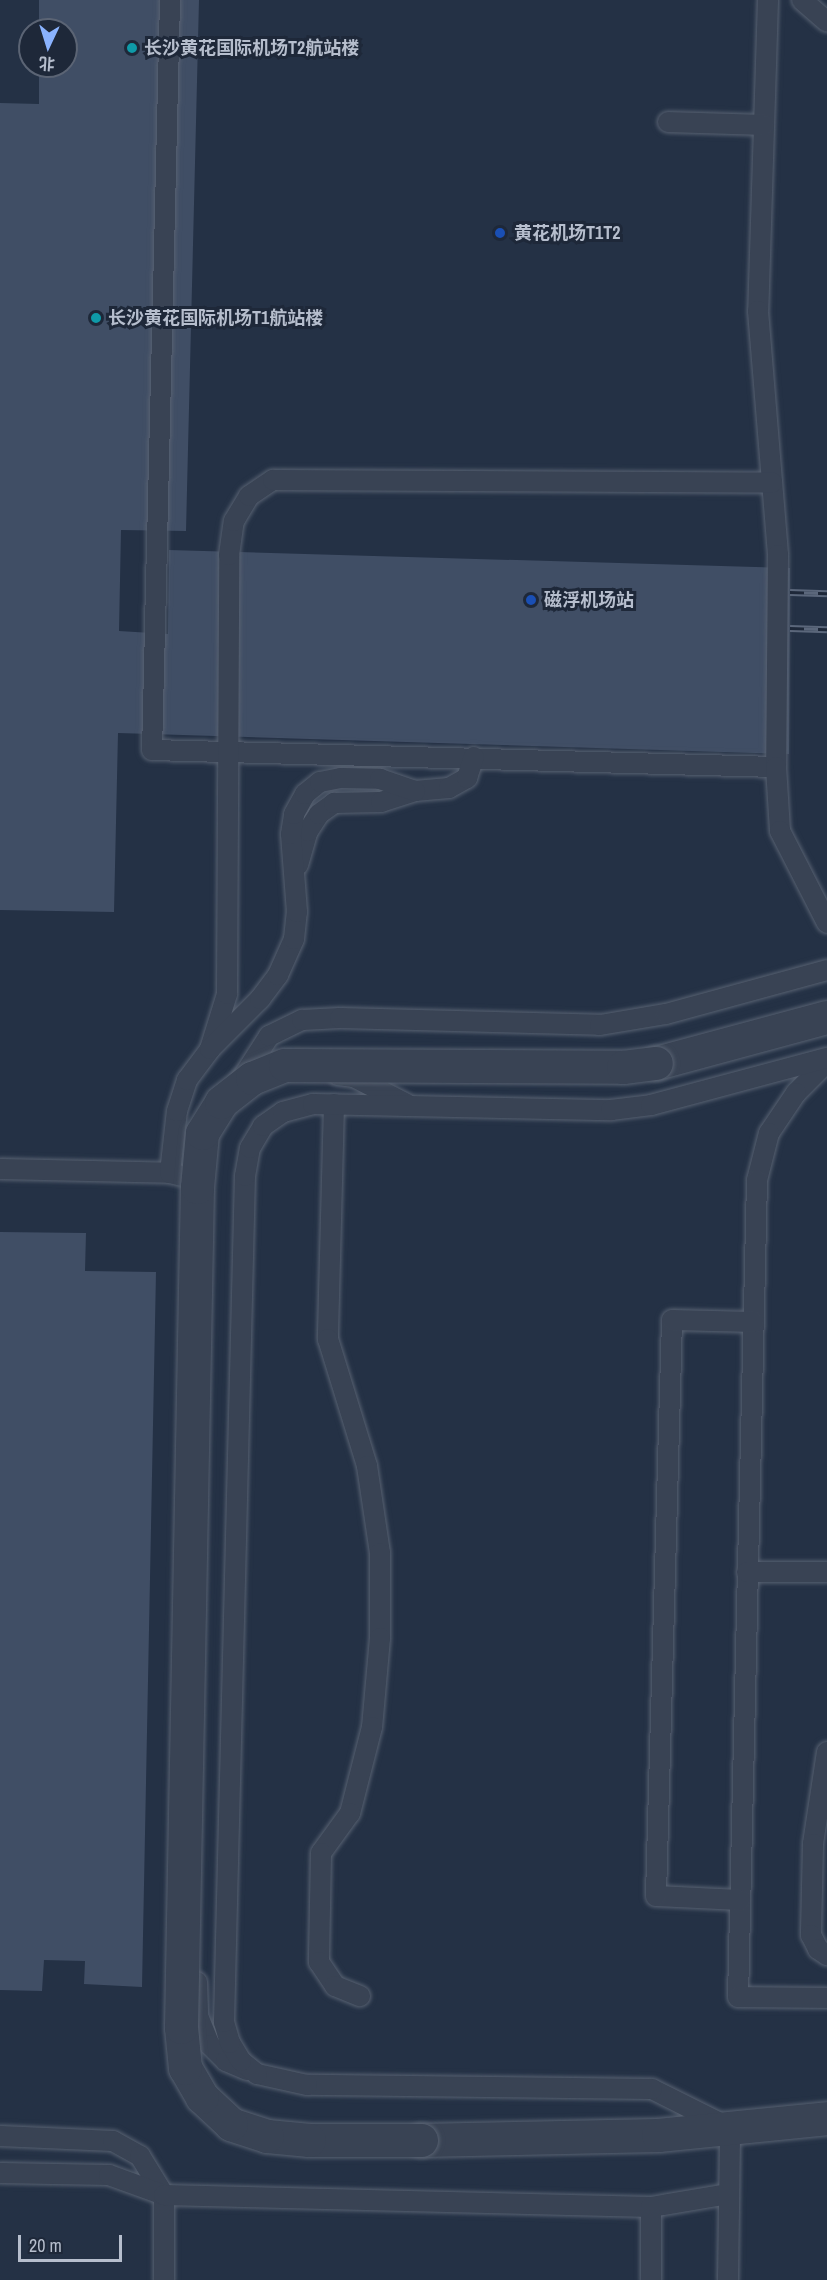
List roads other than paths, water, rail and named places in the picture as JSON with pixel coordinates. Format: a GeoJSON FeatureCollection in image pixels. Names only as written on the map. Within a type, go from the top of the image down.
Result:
{"type":"FeatureCollection","features":[{"type":"Feature","properties":{"kind":"street"},"geometry":{"type":"LineString","coordinates":[[827,1017],[656,1063],[623,1067],[285,1065],[252,1078],[221,1102],[202,1133],[197,1187],[181,2027],[185,2068],[202,2097],[231,2124],[267,2136],[421,2140],[658,2136],[827,2118]]}},
{"type":"Feature","properties":{"kind":"lane"},"geometry":{"type":"LineString","coordinates":[[170,0],[152,750],[776,767]]}},
{"type":"Feature","properties":{"kind":"lane"},"geometry":{"type":"LineString","coordinates":[[768,0],[758,311],[778,555],[776,767],[780,831],[827,923]]}},
{"type":"Feature","properties":{"kind":"lane"},"geometry":{"type":"LineString","coordinates":[[802,0],[827,22]]}},
{"type":"Feature","properties":{"kind":"lane"},"geometry":{"type":"LineString","coordinates":[[668,122],[764,125]]}},
{"type":"Feature","properties":{"kind":"lane"},"geometry":{"type":"LineString","coordinates":[[210,1049],[227,994],[229,555],[234,521],[249,496],[273,480],[772,483]]}},
{"type":"Feature","properties":{"kind":"lane"},"geometry":{"type":"LineString","coordinates":[[474,757],[466,778],[449,788],[414,790],[380,779],[341,778],[320,782],[305,794],[294,814],[291,834],[296,872],[294,939],[278,975],[260,999],[210,1049],[187,1080],[177,1111],[179,1177],[171,2004],[174,2026],[190,2047],[257,2074],[307,2085],[652,2089],[730,2128],[728,2280]]}},
{"type":"Feature","properties":{"kind":"lane"},"geometry":{"type":"LineString","coordinates":[[179,1177],[218,1120],[269,1036],[302,1020],[340,1018],[600,1025],[666,1014],[827,970]]}},
{"type":"Feature","properties":{"kind":"lane"},"geometry":{"type":"LineString","coordinates":[[257,2074],[241,2061],[230,2043],[224,2022],[245,1176],[250,1148],[262,1126],[284,1112],[313,1104],[611,1110],[651,1105],[827,1060]]}},
{"type":"Feature","properties":{"kind":"lane"},"geometry":{"type":"LineString","coordinates":[[827,1060],[796,1093],[769,1132],[757,1180],[738,1997],[827,1998]]}},
{"type":"Feature","properties":{"kind":"lane"},"geometry":{"type":"LineString","coordinates":[[226,2061],[210,2045],[198,2016],[197,1988],[208,1182],[218,1120],[246,1098],[279,1081],[318,1073],[354,1077],[412,1106]]}},
{"type":"Feature","properties":{"kind":"lane"},"geometry":{"type":"LineString","coordinates":[[334,1104],[328,1339],[367,1466],[380,1553],[380,1638],[372,1727],[350,1814],[321,1853],[319,1962],[334,1986],[360,1996]]}},
{"type":"Feature","properties":{"kind":"lane"},"geometry":{"type":"LineString","coordinates":[[0,1169],[179,1177]]}},
{"type":"Feature","properties":{"kind":"lane"},"geometry":{"type":"LineString","coordinates":[[740,1900],[656,1896],[672,1320],[754,1322]]}},
{"type":"Feature","properties":{"kind":"lane"},"geometry":{"type":"LineString","coordinates":[[747,1572],[827,1572]]}},
{"type":"Feature","properties":{"kind":"lane"},"geometry":{"type":"LineString","coordinates":[[827,1752],[824,1787],[813,1844],[811,1935],[818,1949],[827,1954]]}},
{"type":"Feature","properties":{"kind":"lane"},"geometry":{"type":"LineString","coordinates":[[0,2136],[113,2141],[140,2156],[164,2195],[164,2280]]}},
{"type":"Feature","properties":{"kind":"lane"},"geometry":{"type":"LineString","coordinates":[[0,2173],[109,2175],[164,2195],[651,2207],[729,2194]]}},
{"type":"Feature","properties":{"kind":"lane"},"geometry":{"type":"LineString","coordinates":[[651,2207],[651,2280]]}},
{"type":"Feature","properties":{"kind":"railway"},"geometry":{"type":"LineString","coordinates":[[790,592],[827,593]]}},
{"type":"Feature","properties":{"kind":"railway"},"geometry":{"type":"LineString","coordinates":[[790,628],[827,629]]}},
{"type":"Feature","properties":{"kind":"place","name":"长沙黄花国际机场T2航站楼"},"geometry":{"type":"Point","coordinates":[132,48]}},
{"type":"Feature","properties":{"kind":"place","name":"黄花机场T1T2"},"geometry":{"type":"Point","coordinates":[500,233]}},
{"type":"Feature","properties":{"kind":"place","name":"长沙黄花国际机场T1航站楼"},"geometry":{"type":"Point","coordinates":[96,318]}},
{"type":"Feature","properties":{"kind":"place","name":"磁浮机场站"},"geometry":{"type":"Point","coordinates":[531,600]}}]}
